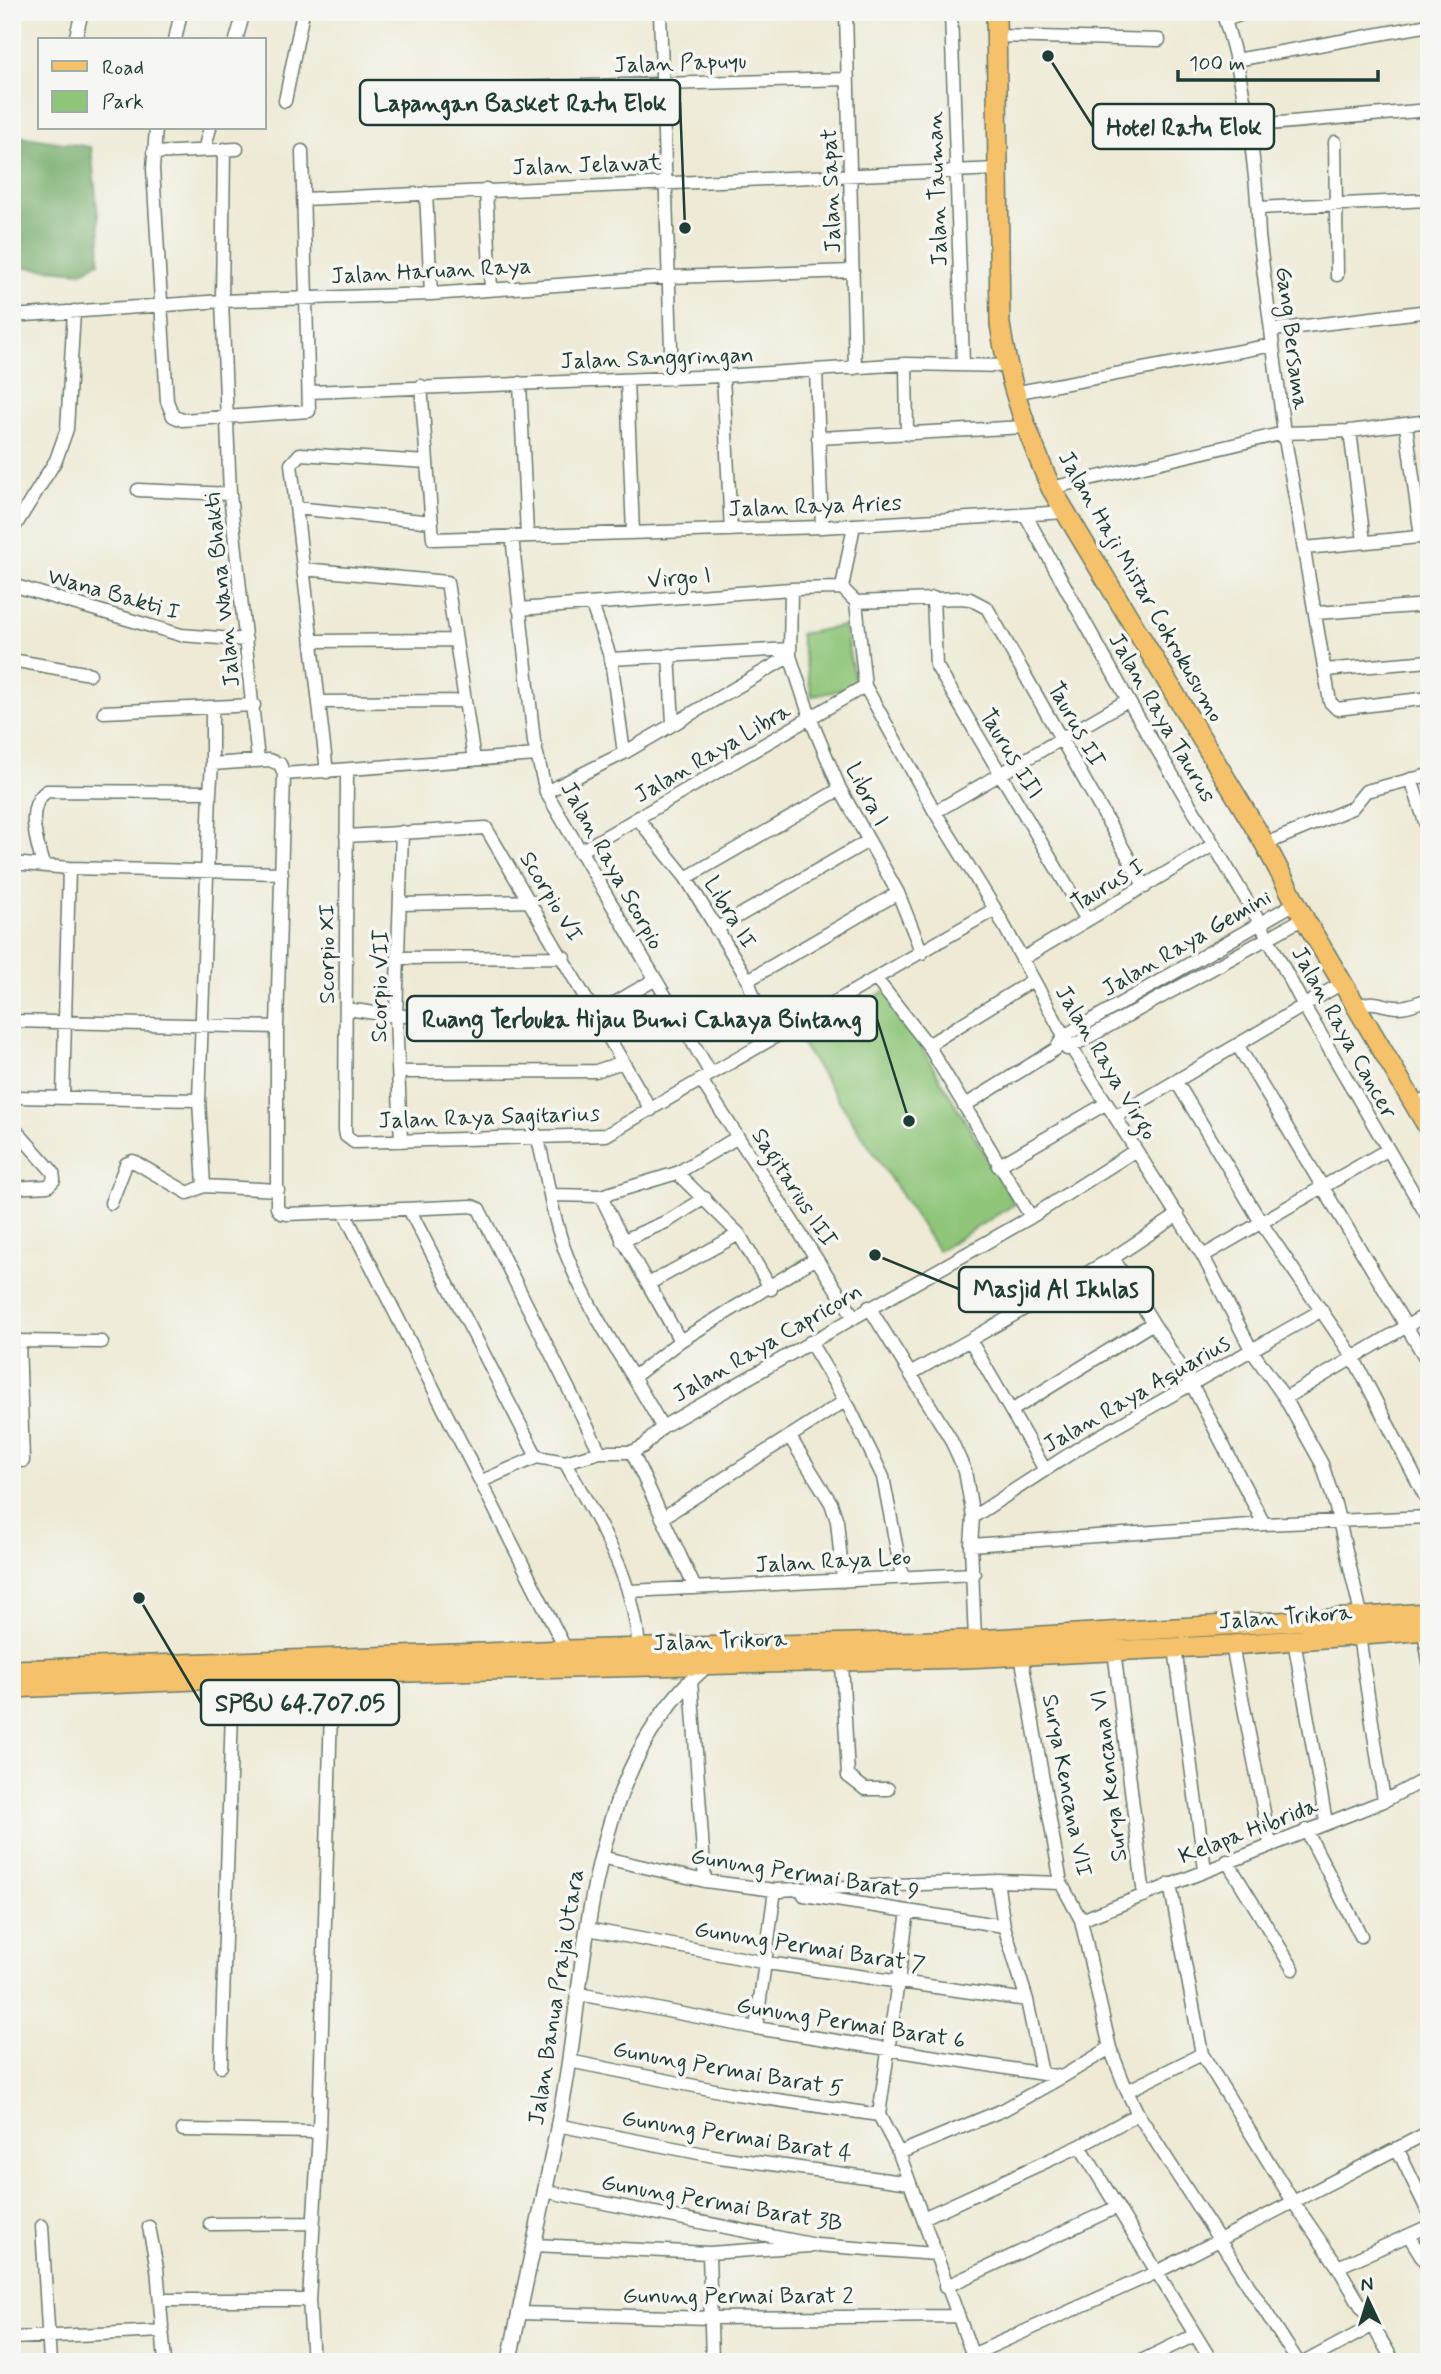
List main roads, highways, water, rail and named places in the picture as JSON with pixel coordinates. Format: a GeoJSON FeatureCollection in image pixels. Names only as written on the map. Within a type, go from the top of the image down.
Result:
{"type":"FeatureCollection","features":[{"type":"Feature","properties":{"kind":"main road","name":"Jalan Haji Mistar Cokrokusumo"},"geometry":{"type":"LineString","coordinates":[[996,12],[1000,324],[1013,393],[1025,427],[1051,488],[1265,844],[1342,983],[1421,1101],[1429,1129]]}},
{"type":"Feature","properties":{"kind":"main road","name":"Jalan Trikora"},"geometry":{"type":"LineString","coordinates":[[12,1670],[556,1656],[707,1665],[849,1655],[975,1640],[1427,1625]]}},
{"type":"Feature","properties":{"kind":"main road","name":"Jalan Trikora"},"geometry":{"type":"LineString","coordinates":[[12,1688],[332,1674],[639,1650],[849,1655],[1021,1655],[1294,1640],[1360,1627]]}},
{"type":"Feature","properties":{"kind":"place","name":"Hotel Ratu Elok"},"geometry":{"type":"Point","coordinates":[1048,56]}},
{"type":"Feature","properties":{"kind":"place","name":"Lapangan Basket Ratu Elok"},"geometry":{"type":"Point","coordinates":[685,228]}},
{"type":"Feature","properties":{"kind":"place","name":"Ruang Terbuka Hijau Bumi Cahaya Bintang"},"geometry":{"type":"Point","coordinates":[909,1121]}},
{"type":"Feature","properties":{"kind":"place","name":"Masjid Al Ikhlas"},"geometry":{"type":"Point","coordinates":[875,1255]}},
{"type":"Feature","properties":{"kind":"place","name":"SPBU 64.707.05"},"geometry":{"type":"Point","coordinates":[139,1598]}}]}
